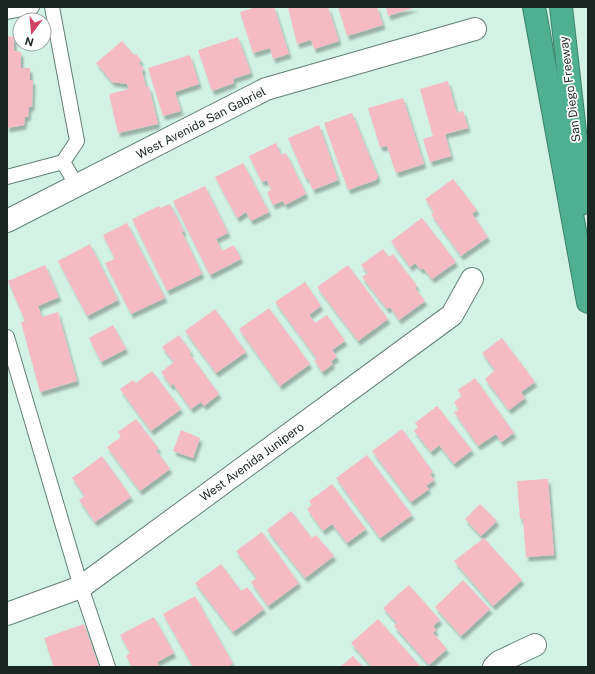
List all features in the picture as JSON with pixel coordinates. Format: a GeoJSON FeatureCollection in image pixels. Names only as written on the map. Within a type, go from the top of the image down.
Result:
{"type":"FeatureCollection","features":[{"type":"Feature","properties":{"kind":"highway"},"geometry":{"type":"LineString","coordinates":[[534,7],[588,302]]}},
{"type":"Feature","properties":{"kind":"highway","name":"San Diego Freeway"},"geometry":{"type":"LineString","coordinates":[[561,7],[588,243]]}},
{"type":"Feature","properties":{"kind":"street","name":"West Avenida San Gabriel"},"geometry":{"type":"LineString","coordinates":[[7,221],[266,89],[475,29]]}},
{"type":"Feature","properties":{"kind":"street","name":"West Avenida Junipero"},"geometry":{"type":"LineString","coordinates":[[7,614],[81,587],[452,315],[472,279]]}},
{"type":"Feature","properties":{"kind":"street"},"geometry":{"type":"LineString","coordinates":[[494,667],[499,662],[535,645]]}},
{"type":"Feature","properties":{"kind":"lane"},"geometry":{"type":"LineString","coordinates":[[7,12],[32,7]]}},
{"type":"Feature","properties":{"kind":"lane"},"geometry":{"type":"LineString","coordinates":[[7,177],[63,162],[77,141],[52,7]]}},
{"type":"Feature","properties":{"kind":"lane"},"geometry":{"type":"LineString","coordinates":[[63,162],[77,186]]}},
{"type":"Feature","properties":{"kind":"lane"},"geometry":{"type":"LineString","coordinates":[[7,337],[81,587],[108,667]]}},
{"type":"Feature","properties":{"kind":"building"},"geometry":{"type":"Polygon","coordinates":[[[256,7],[274,7],[289,54],[273,59],[270,48],[253,53],[240,12],[256,7]]]}},
{"type":"Feature","properties":{"kind":"building"},"geometry":{"type":"Polygon","coordinates":[[[288,7],[328,7],[339,41],[314,49],[311,40],[297,44],[288,7]]]}},
{"type":"Feature","properties":{"kind":"building"},"geometry":{"type":"Polygon","coordinates":[[[338,7],[377,7],[383,25],[347,36],[338,7]]]}},
{"type":"Feature","properties":{"kind":"building"},"geometry":{"type":"Polygon","coordinates":[[[386,7],[416,7],[388,16],[386,7]]]}},
{"type":"Feature","properties":{"kind":"building"},"geometry":{"type":"Polygon","coordinates":[[[7,36],[12,37],[12,52],[21,52],[21,68],[30,68],[30,80],[33,80],[32,107],[29,107],[28,117],[25,117],[24,125],[7,128],[7,36]]]}},
{"type":"Feature","properties":{"kind":"building"},"geometry":{"type":"Polygon","coordinates":[[[238,37],[251,73],[233,79],[234,83],[212,91],[198,50],[238,37]]]}},
{"type":"Feature","properties":{"kind":"building"},"geometry":{"type":"Polygon","coordinates":[[[122,41],[134,55],[136,54],[141,60],[139,63],[144,69],[142,71],[146,87],[149,87],[158,124],[118,133],[109,94],[129,89],[127,84],[112,82],[96,63],[122,41]]]}},
{"type":"Feature","properties":{"kind":"building"},"geometry":{"type":"Polygon","coordinates":[[[190,55],[199,84],[175,92],[181,111],[163,116],[148,68],[190,55]]]}},
{"type":"Feature","properties":{"kind":"building"},"geometry":{"type":"Polygon","coordinates":[[[448,81],[457,113],[463,111],[468,128],[445,134],[451,156],[430,162],[423,139],[433,136],[420,89],[448,81]]]}},
{"type":"Feature","properties":{"kind":"building"},"geometry":{"type":"Polygon","coordinates":[[[403,98],[424,164],[396,173],[387,146],[380,147],[368,108],[403,98]]]}},
{"type":"Feature","properties":{"kind":"building"},"geometry":{"type":"Polygon","coordinates":[[[352,113],[378,177],[376,180],[348,190],[324,123],[352,113]]]}},
{"type":"Feature","properties":{"kind":"building"},"geometry":{"type":"Polygon","coordinates":[[[319,125],[338,180],[313,190],[308,178],[306,179],[288,138],[319,125]]]}},
{"type":"Feature","properties":{"kind":"building"},"geometry":{"type":"Polygon","coordinates":[[[276,143],[281,155],[286,153],[306,194],[285,205],[283,201],[273,205],[267,192],[271,190],[267,180],[262,182],[249,156],[276,143]]]}},
{"type":"Feature","properties":{"kind":"building"},"geometry":{"type":"Polygon","coordinates":[[[243,163],[269,212],[251,221],[246,212],[237,218],[215,177],[243,163]]]}},
{"type":"Feature","properties":{"kind":"building"},"geometry":{"type":"Polygon","coordinates":[[[453,179],[477,210],[472,214],[488,237],[461,256],[431,214],[434,212],[425,199],[453,179]]]}},
{"type":"Feature","properties":{"kind":"building"},"geometry":{"type":"Polygon","coordinates":[[[205,186],[228,233],[216,239],[222,251],[234,245],[241,259],[210,275],[173,201],[205,186]]]}},
{"type":"Feature","properties":{"kind":"building"},"geometry":{"type":"Polygon","coordinates":[[[170,204],[184,231],[182,232],[202,274],[167,291],[132,219],[159,206],[160,208],[170,204]]]}},
{"type":"Feature","properties":{"kind":"building"},"geometry":{"type":"Polygon","coordinates":[[[422,218],[456,262],[432,279],[423,268],[421,270],[415,263],[410,267],[391,241],[422,218]]]}},
{"type":"Feature","properties":{"kind":"building"},"geometry":{"type":"Polygon","coordinates":[[[127,223],[165,298],[131,314],[105,263],[115,259],[103,235],[127,223]]]}},
{"type":"Feature","properties":{"kind":"building"},"geometry":{"type":"Polygon","coordinates":[[[90,244],[118,300],[87,316],[58,261],[90,244]]]}},
{"type":"Feature","properties":{"kind":"building"},"geometry":{"type":"Polygon","coordinates":[[[383,249],[389,257],[393,254],[417,286],[415,288],[425,301],[399,320],[390,307],[387,309],[362,277],[368,273],[361,265],[383,249]]]}},
{"type":"Feature","properties":{"kind":"building"},"geometry":{"type":"Polygon","coordinates":[[[45,265],[59,297],[38,306],[42,317],[58,312],[77,381],[40,392],[21,322],[25,321],[8,281],[45,265]]]}},
{"type":"Feature","properties":{"kind":"building"},"geometry":{"type":"Polygon","coordinates":[[[348,265],[388,319],[358,341],[317,287],[348,265]]]}},
{"type":"Feature","properties":{"kind":"building"},"geometry":{"type":"Polygon","coordinates":[[[305,282],[321,306],[309,315],[315,323],[327,315],[345,341],[332,350],[337,357],[331,361],[333,364],[322,372],[314,360],[317,359],[275,302],[305,282]]]}},
{"type":"Feature","properties":{"kind":"building"},"geometry":{"type":"Polygon","coordinates":[[[269,308],[310,364],[280,386],[239,329],[269,308]]]}},
{"type":"Feature","properties":{"kind":"building"},"geometry":{"type":"Polygon","coordinates":[[[215,309],[246,352],[216,373],[185,331],[215,309]]]}},
{"type":"Feature","properties":{"kind":"building"},"geometry":{"type":"Polygon","coordinates":[[[113,325],[126,349],[101,362],[89,338],[113,325]]]}},
{"type":"Feature","properties":{"kind":"building"},"geometry":{"type":"Polygon","coordinates":[[[179,335],[191,352],[189,353],[219,394],[204,406],[201,402],[191,409],[173,384],[171,386],[161,372],[174,362],[162,347],[179,335]]]}},
{"type":"Feature","properties":{"kind":"building"},"geometry":{"type":"Polygon","coordinates":[[[502,338],[535,382],[521,392],[525,398],[509,410],[485,379],[495,370],[482,353],[502,338]]]}},
{"type":"Feature","properties":{"kind":"building"},"geometry":{"type":"Polygon","coordinates":[[[152,371],[181,409],[151,431],[120,389],[133,380],[136,383],[152,371]]]}},
{"type":"Feature","properties":{"kind":"building"},"geometry":{"type":"Polygon","coordinates":[[[475,378],[514,433],[501,442],[496,434],[478,446],[454,412],[459,410],[454,402],[462,396],[458,390],[475,378]]]}},
{"type":"Feature","properties":{"kind":"building"},"geometry":{"type":"Polygon","coordinates":[[[437,406],[472,450],[454,464],[439,445],[431,452],[414,431],[418,427],[415,423],[437,406]]]}},
{"type":"Feature","properties":{"kind":"building"},"geometry":{"type":"Polygon","coordinates":[[[136,419],[159,449],[156,450],[170,469],[140,491],[107,447],[121,437],[118,432],[136,419]]]}},
{"type":"Feature","properties":{"kind":"building"},"geometry":{"type":"Polygon","coordinates":[[[402,429],[433,472],[430,474],[434,480],[426,486],[429,489],[411,502],[372,451],[402,429]]]}},
{"type":"Feature","properties":{"kind":"building"},"geometry":{"type":"Polygon","coordinates":[[[181,430],[200,438],[193,458],[173,451],[181,430]]]}},
{"type":"Feature","properties":{"kind":"building"},"geometry":{"type":"Polygon","coordinates":[[[367,455],[412,515],[380,538],[336,478],[367,455]]]}},
{"type":"Feature","properties":{"kind":"building"},"geometry":{"type":"Polygon","coordinates":[[[102,456],[131,497],[95,522],[79,500],[85,496],[72,478],[102,456]]]}},
{"type":"Feature","properties":{"kind":"building"},"geometry":{"type":"Polygon","coordinates":[[[548,479],[554,555],[526,557],[523,519],[520,519],[517,481],[548,479]]]}},
{"type":"Feature","properties":{"kind":"building"},"geometry":{"type":"Polygon","coordinates":[[[332,484],[366,529],[347,543],[332,524],[323,531],[307,509],[312,505],[309,501],[332,484]]]}},
{"type":"Feature","properties":{"kind":"building"},"geometry":{"type":"Polygon","coordinates":[[[480,504],[497,521],[481,536],[465,519],[480,504]]]}},
{"type":"Feature","properties":{"kind":"building"},"geometry":{"type":"Polygon","coordinates":[[[291,511],[312,538],[316,535],[334,556],[305,578],[267,530],[291,511]]]}},
{"type":"Feature","properties":{"kind":"building"},"geometry":{"type":"Polygon","coordinates":[[[262,532],[299,583],[268,606],[251,582],[257,578],[236,551],[262,532]]]}},
{"type":"Feature","properties":{"kind":"building"},"geometry":{"type":"Polygon","coordinates":[[[484,538],[522,580],[493,606],[454,561],[484,538]]]}},
{"type":"Feature","properties":{"kind":"building"},"geometry":{"type":"Polygon","coordinates":[[[221,564],[241,591],[247,587],[264,609],[233,632],[195,583],[221,564]]]}},
{"type":"Feature","properties":{"kind":"building"},"geometry":{"type":"Polygon","coordinates":[[[463,580],[490,609],[461,636],[435,607],[463,580]]]}},
{"type":"Feature","properties":{"kind":"building"},"geometry":{"type":"Polygon","coordinates":[[[409,585],[440,620],[433,626],[436,630],[433,633],[447,649],[429,665],[394,626],[397,623],[383,608],[409,585]]]}},
{"type":"Feature","properties":{"kind":"building"},"geometry":{"type":"Polygon","coordinates":[[[195,596],[233,664],[227,667],[193,667],[163,614],[195,596]]]}},
{"type":"Feature","properties":{"kind":"building"},"geometry":{"type":"Polygon","coordinates":[[[154,617],[174,653],[157,662],[160,667],[132,667],[126,656],[130,653],[120,635],[154,617]]]}},
{"type":"Feature","properties":{"kind":"building"},"geometry":{"type":"Polygon","coordinates":[[[378,619],[421,667],[372,667],[351,643],[378,619]]]}},
{"type":"Feature","properties":{"kind":"building"},"geometry":{"type":"Polygon","coordinates":[[[84,624],[99,667],[54,667],[44,638],[84,624]]]}},
{"type":"Feature","properties":{"kind":"building"},"geometry":{"type":"Polygon","coordinates":[[[353,656],[363,667],[340,667],[353,656]]]}}]}
